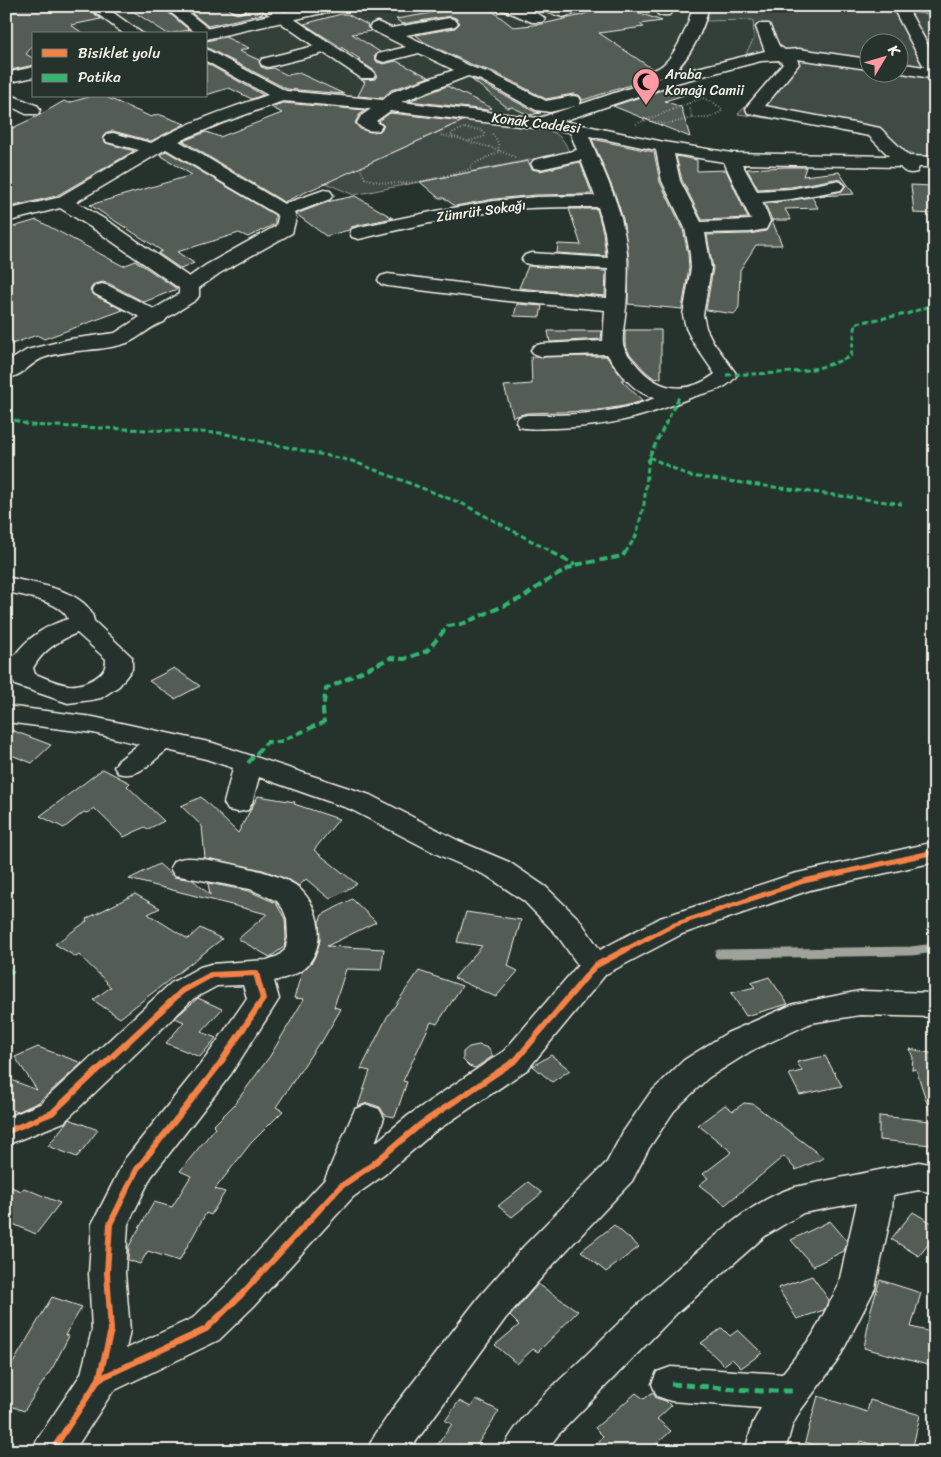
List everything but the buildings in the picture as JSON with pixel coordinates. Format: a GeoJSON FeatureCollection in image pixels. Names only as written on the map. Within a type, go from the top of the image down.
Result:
{"type":"FeatureCollection","features":[{"type":"Feature","properties":{"kind":"street"},"geometry":{"type":"LineString","coordinates":[[94,6],[132,32]]}},
{"type":"Feature","properties":{"kind":"street"},"geometry":{"type":"LineString","coordinates":[[170,6],[204,32]]}},
{"type":"Feature","properties":{"kind":"street"},"geometry":{"type":"LineString","coordinates":[[264,6],[367,75]]}},
{"type":"Feature","properties":{"kind":"street"},"geometry":{"type":"LineString","coordinates":[[208,34],[332,6]]}},
{"type":"Feature","properties":{"kind":"street"},"geometry":{"type":"LineString","coordinates":[[506,6],[539,13],[563,12],[584,6]]}},
{"type":"Feature","properties":{"kind":"street"},"geometry":{"type":"LineString","coordinates":[[652,75],[669,69],[677,58],[698,21],[700,6]]}},
{"type":"Feature","properties":{"kind":"street"},"geometry":{"type":"LineString","coordinates":[[899,6],[935,9]]}},
{"type":"Feature","properties":{"kind":"street"},"geometry":{"type":"LineString","coordinates":[[899,6],[935,73]]}},
{"type":"Feature","properties":{"kind":"street"},"geometry":{"type":"LineString","coordinates":[[450,23],[383,30],[468,71],[487,77],[542,106],[550,107],[606,94]]}},
{"type":"Feature","properties":{"kind":"street"},"geometry":{"type":"LineString","coordinates":[[764,27],[772,49],[792,64],[754,109],[874,132],[907,165],[935,179]]}},
{"type":"Feature","properties":{"kind":"street"},"geometry":{"type":"LineString","coordinates":[[268,62],[327,48]]}},
{"type":"Feature","properties":{"kind":"street"},"geometry":{"type":"LineString","coordinates":[[384,57],[421,48]]}},
{"type":"Feature","properties":{"kind":"street"},"geometry":{"type":"LineString","coordinates":[[540,123],[674,79],[760,56],[799,54],[858,63]]}},
{"type":"Feature","properties":{"kind":"street","name":"Konak Caddesi"},"geometry":{"type":"LineString","coordinates":[[208,55],[291,97],[391,100],[495,118],[577,128],[664,147],[732,158],[874,160],[907,165]]}},
{"type":"Feature","properties":{"kind":"street"},"geometry":{"type":"LineString","coordinates":[[908,69],[935,73]]}},
{"type":"Feature","properties":{"kind":"street"},"geometry":{"type":"LineString","coordinates":[[373,126],[366,123],[367,120],[391,100],[468,71]]}},
{"type":"Feature","properties":{"kind":"street"},"geometry":{"type":"LineString","coordinates":[[6,78],[32,72]]}},
{"type":"Feature","properties":{"kind":"street"},"geometry":{"type":"LineString","coordinates":[[6,216],[63,202],[160,145],[208,114],[291,97]]}},
{"type":"Feature","properties":{"kind":"street"},"geometry":{"type":"LineString","coordinates":[[263,115],[291,97]]}},
{"type":"Feature","properties":{"kind":"street"},"geometry":{"type":"LineString","coordinates":[[6,98],[32,110]]}},
{"type":"Feature","properties":{"kind":"street"},"geometry":{"type":"LineString","coordinates":[[391,100],[465,109]]}},
{"type":"Feature","properties":{"kind":"street"},"geometry":{"type":"LineString","coordinates":[[577,128],[611,217],[617,248],[617,306],[613,332],[613,348],[630,371],[647,388],[662,394],[680,395]]}},
{"type":"Feature","properties":{"kind":"street"},"geometry":{"type":"LineString","coordinates":[[113,138],[160,145],[283,210],[287,218],[285,229],[213,268],[189,286]]}},
{"type":"Feature","properties":{"kind":"street"},"geometry":{"type":"LineString","coordinates":[[527,422],[569,422],[619,417],[658,406],[680,395],[710,386],[726,375],[702,342],[693,315],[701,268],[700,254],[694,228],[671,181],[664,147]]}},
{"type":"Feature","properties":{"kind":"street"},"geometry":{"type":"LineString","coordinates":[[540,164],[586,153]]}},
{"type":"Feature","properties":{"kind":"street"},"geometry":{"type":"LineString","coordinates":[[694,228],[759,225],[761,221],[751,197],[735,169],[732,158]]}},
{"type":"Feature","properties":{"kind":"street"},"geometry":{"type":"LineString","coordinates":[[907,165],[935,162]]}},
{"type":"Feature","properties":{"kind":"street"},"geometry":{"type":"LineString","coordinates":[[751,197],[791,194],[835,186]]}},
{"type":"Feature","properties":{"kind":"street"},"geometry":{"type":"LineString","coordinates":[[283,210],[324,195]]}},
{"type":"Feature","properties":{"kind":"street","name":"Zümrüt Sokağı"},"geometry":{"type":"LineString","coordinates":[[359,233],[434,217],[509,205],[605,201]]}},
{"type":"Feature","properties":{"kind":"street"},"geometry":{"type":"LineString","coordinates":[[63,202],[104,227],[189,286]]}},
{"type":"Feature","properties":{"kind":"street"},"geometry":{"type":"LineString","coordinates":[[532,259],[617,264]]}},
{"type":"Feature","properties":{"kind":"street"},"geometry":{"type":"LineString","coordinates":[[388,280],[617,306]]}},
{"type":"Feature","properties":{"kind":"street"},"geometry":{"type":"LineString","coordinates":[[8,372],[34,354],[70,345],[121,338],[157,318],[189,296],[189,286]]}},
{"type":"Feature","properties":{"kind":"street"},"geometry":{"type":"LineString","coordinates":[[102,290],[157,318]]}},
{"type":"Feature","properties":{"kind":"street"},"geometry":{"type":"LineString","coordinates":[[540,350],[613,348]]}},
{"type":"Feature","properties":{"kind":"street"},"geometry":{"type":"LineString","coordinates":[[12,591],[50,595],[71,605],[80,614],[81,623]]}},
{"type":"Feature","properties":{"kind":"street"},"geometry":{"type":"LineString","coordinates":[[6,714],[93,725],[162,740],[248,763],[360,802],[449,848],[498,870],[535,894],[568,928],[595,966]]}},
{"type":"Feature","properties":{"kind":"street"},"geometry":{"type":"LineString","coordinates":[[128,767],[162,740]]}},
{"type":"Feature","properties":{"kind":"street"},"geometry":{"type":"LineString","coordinates":[[238,803],[248,763]]}},
{"type":"Feature","properties":{"kind":"street"},"geometry":{"type":"LineString","coordinates":[[99,1379],[206,1329],[241,1295],[340,1187],[372,1165],[421,1124],[516,1060],[595,966],[671,926],[804,881],[935,852]]}},
{"type":"Feature","properties":{"kind":"street"},"geometry":{"type":"LineString","coordinates":[[6,1132],[52,1113],[182,991],[211,975],[256,973],[274,970],[289,964],[298,956],[304,937],[301,910],[282,889],[242,877],[185,868]]}},
{"type":"Feature","properties":{"kind":"street"},"geometry":{"type":"LineString","coordinates":[[52,1451],[99,1379],[111,1330],[107,1272],[110,1224],[136,1169],[219,1065],[263,999],[256,973]]}},
{"type":"Feature","properties":{"kind":"street"},"geometry":{"type":"LineString","coordinates":[[387,1451],[408,1419],[492,1308],[537,1257],[620,1171],[635,1140],[662,1102],[696,1069],[739,1042],[805,1012],[860,1003],[935,1005]]}},
{"type":"Feature","properties":{"kind":"street"},"geometry":{"type":"LineString","coordinates":[[340,1187],[367,1118]]}},
{"type":"Feature","properties":{"kind":"street"},"geometry":{"type":"LineString","coordinates":[[522,1451],[544,1423],[664,1302],[752,1226],[795,1201],[919,1176],[935,1179]]}},
{"type":"Feature","properties":{"kind":"street"},"geometry":{"type":"LineString","coordinates":[[765,1451],[773,1423],[792,1391],[825,1348],[856,1288],[874,1210],[876,1184]]}},
{"type":"Feature","properties":{"kind":"street"},"geometry":{"type":"LineString","coordinates":[[671,1384],[762,1391],[792,1391]]}},
{"type":"Feature","properties":{"kind":"path"},"geometry":{"type":"LineString","coordinates":[[620,136],[623,130],[643,120],[702,98],[713,102],[722,109],[718,115],[709,118],[692,118],[668,124],[643,120]]}},
{"type":"Feature","properties":{"kind":"path"},"geometry":{"type":"LineString","coordinates":[[689,102],[692,118]]}},
{"type":"Feature","properties":{"kind":"path"},"geometry":{"type":"LineString","coordinates":[[495,118],[491,123],[494,128],[492,133],[493,137],[497,139],[499,152]]}},
{"type":"Feature","properties":{"kind":"path"},"geometry":{"type":"LineString","coordinates":[[456,139],[451,134],[456,130],[465,128],[480,130],[485,134],[484,137]]}},
{"type":"Feature","properties":{"kind":"path"},"geometry":{"type":"LineString","coordinates":[[441,135],[490,147],[517,158]]}},
{"type":"Feature","properties":{"kind":"path"},"geometry":{"type":"LineString","coordinates":[[466,141],[484,137],[497,139]]}},
{"type":"Feature","properties":{"kind":"path"},"geometry":{"type":"LineString","coordinates":[[362,167],[362,176],[368,180],[391,184],[407,183],[464,171],[499,152]]}},
{"type":"Feature","properties":{"kind":"shaded area"},"geometry":{"type":"Polygon","coordinates":[[[6,6],[703,6],[706,21],[753,20],[754,39],[745,53],[600,105],[540,123],[282,96],[208,55],[208,32],[32,32],[32,72],[6,78],[6,6]]]}},
{"type":"Feature","properties":{"kind":"shaded area"},"geometry":{"type":"Polygon","coordinates":[[[703,6],[935,6],[935,165],[864,132],[738,114],[786,64],[746,53],[754,39],[753,20],[706,21],[703,6]]]}},
{"type":"Feature","properties":{"kind":"shaded area"},"geometry":{"type":"Polygon","coordinates":[[[468,119],[553,132],[563,140],[569,152],[354,195],[325,183],[468,119]]]}},
{"type":"Feature","properties":{"kind":"waterway"},"geometry":{"type":"LineString","coordinates":[[917,950],[935,948]]}},
{"type":"Feature","properties":{"kind":"waterway"},"geometry":{"type":"LineString","coordinates":[[719,954],[911,951],[927,949]]}},
{"type":"Feature","properties":{"kind":"marked path"},"geometry":{"type":"LineString","coordinates":[[726,375],[798,372],[829,366],[851,356],[856,323],[907,314],[935,304]]}},
{"type":"Feature","properties":{"kind":"marked path"},"geometry":{"type":"LineString","coordinates":[[248,763],[267,742],[279,742],[324,722],[323,709],[326,689],[390,658],[404,659],[427,651],[448,626],[462,624],[524,597],[543,583],[575,565],[623,556],[636,536],[644,504],[649,457],[680,395]]}},
{"type":"Feature","properties":{"kind":"marked path"},"geometry":{"type":"LineString","coordinates":[[6,417],[29,425],[221,433],[352,461],[463,504],[575,565]]}},
{"type":"Feature","properties":{"kind":"marked path"},"geometry":{"type":"LineString","coordinates":[[649,457],[690,476],[902,504]]}},
{"type":"Feature","properties":{"kind":"marked path"},"geometry":{"type":"LineString","coordinates":[[6,968],[13,973]]}},
{"type":"Feature","properties":{"kind":"marked path"},"geometry":{"type":"LineString","coordinates":[[671,1384],[762,1391],[792,1391]]}},
{"type":"Feature","properties":{"kind":"cycle path"},"geometry":{"type":"LineString","coordinates":[[99,1379],[206,1329],[241,1295],[340,1187],[372,1165],[421,1124],[516,1060],[595,966],[671,926],[804,881],[935,852]]}},
{"type":"Feature","properties":{"kind":"cycle path"},"geometry":{"type":"LineString","coordinates":[[6,1132],[52,1113],[182,991],[211,975],[256,973],[263,999],[219,1065],[137,1169],[110,1224],[107,1273],[111,1330],[99,1379],[52,1451]]}},
{"type":"Feature","properties":{"kind":"place","name":"Araba Konağı Camii"},"geometry":{"type":"Point","coordinates":[646,106]}}]}
